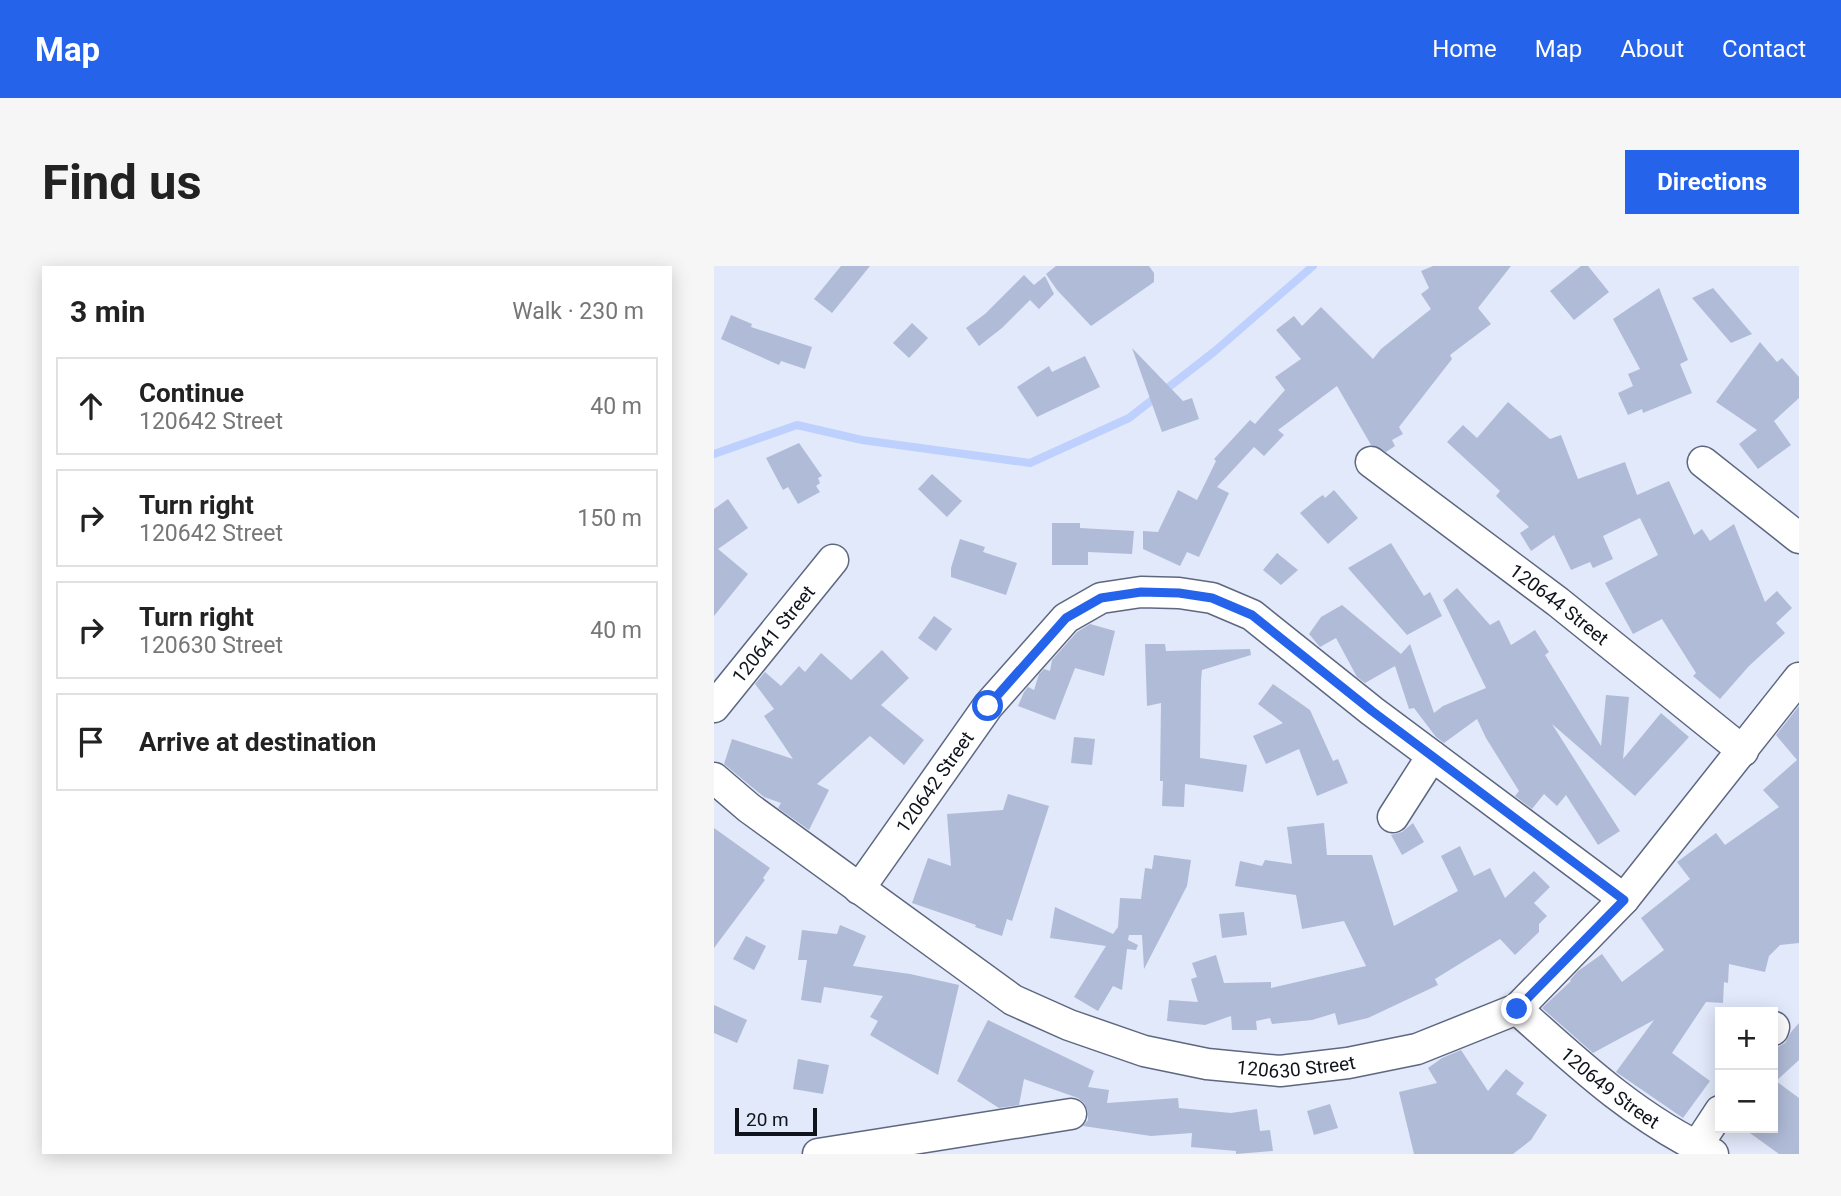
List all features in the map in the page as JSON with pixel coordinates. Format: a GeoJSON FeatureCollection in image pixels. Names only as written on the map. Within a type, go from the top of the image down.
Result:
{"type":"FeatureCollection","features":[{"type":"Feature","properties":{"kind":"street"},"geometry":{"type":"LineString","coordinates":[[1703,462],[1799,538]]}},
{"type":"Feature","properties":{"kind":"street","name":"120644 Street"},"geometry":{"type":"LineString","coordinates":[[1371,463],[1558,602],[1743,751]]}},
{"type":"Feature","properties":{"kind":"street","name":"120641 Street"},"geometry":{"type":"LineString","coordinates":[[714,706],[833,561]]}},
{"type":"Feature","properties":{"kind":"street","name":"120642 Street"},"geometry":{"type":"LineString","coordinates":[[859,889],[988,706],[1066,618],[1101,598],[1141,592],[1179,593],[1212,598],[1252,615],[1432,756],[1624,900]]}},
{"type":"Feature","properties":{"kind":"street","name":"120630 Street"},"geometry":{"type":"LineString","coordinates":[[714,778],[749,808],[1013,1000],[1144,1051],[1207,1064],[1280,1071],[1348,1063],[1417,1049],[1517,1009],[1624,900],[1799,678]]}},
{"type":"Feature","properties":{"kind":"street"},"geometry":{"type":"LineString","coordinates":[[1393,817],[1432,756]]}},
{"type":"Feature","properties":{"kind":"street","name":"120649 Street"},"geometry":{"type":"LineString","coordinates":[[1517,1009],[1599,1082],[1653,1121],[1705,1150]]}},
{"type":"Feature","properties":{"kind":"street"},"geometry":{"type":"LineString","coordinates":[[818,1154],[1071,1114]]}},
{"type":"Feature","properties":{"kind":"street"},"geometry":{"type":"LineString","coordinates":[[1705,1150],[1715,1124]]}},
{"type":"Feature","properties":{"kind":"building"},"geometry":{"type":"Polygon","coordinates":[[[841,266],[870,266],[832,313],[814,299],[841,266]]]}},
{"type":"Feature","properties":{"kind":"building"},"geometry":{"type":"Polygon","coordinates":[[[1056,266],[1149,266],[1154,273],[1154,282],[1091,326],[1057,290],[1046,274],[1056,266]]]}},
{"type":"Feature","properties":{"kind":"building"},"geometry":{"type":"Polygon","coordinates":[[[1433,266],[1511,266],[1478,308],[1491,324],[1450,355],[1452,359],[1399,427],[1403,434],[1392,440],[1395,446],[1386,452],[1371,445],[1337,386],[1278,430],[1284,435],[1264,456],[1254,447],[1217,487],[1229,493],[1199,557],[1187,552],[1180,566],[1143,549],[1143,531],[1158,532],[1178,490],[1197,500],[1216,461],[1214,459],[1250,420],[1255,424],[1285,390],[1275,377],[1301,359],[1276,330],[1294,316],[1302,326],[1321,307],[1373,359],[1381,349],[1431,309],[1421,294],[1429,288],[1421,271],[1433,266]]]}},
{"type":"Feature","properties":{"kind":"building"},"geometry":{"type":"Polygon","coordinates":[[[1581,266],[1588,266],[1609,292],[1574,320],[1550,291],[1581,266]]]}},
{"type":"Feature","properties":{"kind":"building"},"geometry":{"type":"Polygon","coordinates":[[[1024,275],[1034,285],[1045,276],[1054,294],[1039,309],[1030,300],[979,346],[966,328],[985,314],[1024,275]]]}},
{"type":"Feature","properties":{"kind":"building"},"geometry":{"type":"Polygon","coordinates":[[[1659,288],[1688,360],[1680,364],[1692,393],[1643,413],[1642,409],[1628,415],[1618,393],[1633,386],[1628,374],[1640,369],[1613,319],[1659,288]]]}},
{"type":"Feature","properties":{"kind":"building"},"geometry":{"type":"Polygon","coordinates":[[[1713,288],[1752,334],[1731,343],[1692,298],[1713,288]]]}},
{"type":"Feature","properties":{"kind":"building"},"geometry":{"type":"Polygon","coordinates":[[[731,315],[752,324],[751,327],[812,347],[805,369],[781,361],[779,365],[721,339],[731,315]]]}},
{"type":"Feature","properties":{"kind":"building"},"geometry":{"type":"Polygon","coordinates":[[[912,323],[928,338],[909,358],[893,343],[912,323]]]}},
{"type":"Feature","properties":{"kind":"building"},"geometry":{"type":"Polygon","coordinates":[[[1760,342],[1777,362],[1782,358],[1799,377],[1799,398],[1774,421],[1791,445],[1758,469],[1739,444],[1757,430],[1716,402],[1760,342]]]}},
{"type":"Feature","properties":{"kind":"building"},"geometry":{"type":"Polygon","coordinates":[[[1132,348],[1183,401],[1192,398],[1199,419],[1162,432],[1132,348]]]}},
{"type":"Feature","properties":{"kind":"building"},"geometry":{"type":"Polygon","coordinates":[[[1085,356],[1100,387],[1037,417],[1017,387],[1049,366],[1052,372],[1085,356]]]}},
{"type":"Feature","properties":{"kind":"building"},"geometry":{"type":"Polygon","coordinates":[[[1508,402],[1550,439],[1561,435],[1578,479],[1625,462],[1637,495],[1669,481],[1694,535],[1702,529],[1710,541],[1734,524],[1765,602],[1777,591],[1792,608],[1776,623],[1785,633],[1749,666],[1720,699],[1693,676],[1696,673],[1662,619],[1633,634],[1605,583],[1658,555],[1640,518],[1603,536],[1613,559],[1593,568],[1590,562],[1571,570],[1554,535],[1531,551],[1520,533],[1529,527],[1496,496],[1500,491],[1447,442],[1463,425],[1477,438],[1508,402]]]}},
{"type":"Feature","properties":{"kind":"building"},"geometry":{"type":"Polygon","coordinates":[[[799,443],[822,476],[818,478],[820,483],[816,486],[820,492],[798,504],[788,487],[783,490],[766,458],[799,443]]]}},
{"type":"Feature","properties":{"kind":"building"},"geometry":{"type":"Polygon","coordinates":[[[932,474],[962,501],[947,517],[918,489],[932,474]]]}},
{"type":"Feature","properties":{"kind":"building"},"geometry":{"type":"Polygon","coordinates":[[[1334,490],[1358,518],[1328,544],[1300,513],[1334,490]]]}},
{"type":"Feature","properties":{"kind":"building"},"geometry":{"type":"Polygon","coordinates":[[[728,499],[748,528],[718,549],[748,574],[714,616],[714,509],[728,499]]]}},
{"type":"Feature","properties":{"kind":"building"},"geometry":{"type":"Polygon","coordinates":[[[1052,523],[1080,523],[1080,528],[1134,531],[1132,554],[1088,552],[1088,565],[1052,565],[1052,523]]]}},
{"type":"Feature","properties":{"kind":"building"},"geometry":{"type":"Polygon","coordinates":[[[960,539],[985,547],[983,552],[1017,563],[1006,595],[951,577],[960,539]]]}},
{"type":"Feature","properties":{"kind":"building"},"geometry":{"type":"Polygon","coordinates":[[[1391,543],[1424,596],[1430,592],[1442,616],[1407,635],[1348,568],[1391,543]]]}},
{"type":"Feature","properties":{"kind":"building"},"geometry":{"type":"Polygon","coordinates":[[[1277,553],[1298,570],[1281,585],[1263,570],[1277,553]]]}},
{"type":"Feature","properties":{"kind":"building"},"geometry":{"type":"Polygon","coordinates":[[[1457,588],[1490,625],[1499,620],[1511,645],[1535,630],[1549,652],[1545,655],[1601,746],[1606,695],[1629,697],[1623,759],[1661,713],[1689,737],[1635,796],[1552,724],[1620,831],[1598,845],[1566,795],[1557,806],[1544,794],[1532,809],[1515,796],[1519,791],[1477,719],[1444,743],[1436,737],[1414,708],[1409,709],[1395,666],[1365,683],[1357,677],[1336,638],[1320,647],[1309,634],[1321,617],[1342,605],[1401,654],[1410,644],[1434,713],[1443,706],[1486,688],[1443,600],[1457,588]]]}},
{"type":"Feature","properties":{"kind":"building"},"geometry":{"type":"Polygon","coordinates":[[[934,616],[952,629],[936,651],[918,638],[934,616]]]}},
{"type":"Feature","properties":{"kind":"building"},"geometry":{"type":"Polygon","coordinates":[[[1090,624],[1115,631],[1104,676],[1075,668],[1055,720],[1018,706],[1028,687],[1034,690],[1039,674],[1044,669],[1050,671],[1052,660],[1077,632],[1090,624]]]}},
{"type":"Feature","properties":{"kind":"building"},"geometry":{"type":"Polygon","coordinates":[[[1145,644],[1165,644],[1166,651],[1250,649],[1251,655],[1202,670],[1201,681],[1200,758],[1247,765],[1243,792],[1185,784],[1184,807],[1162,806],[1161,703],[1147,706],[1145,644]]]}},
{"type":"Feature","properties":{"kind":"building"},"geometry":{"type":"Polygon","coordinates":[[[882,650],[909,678],[881,705],[924,740],[904,765],[870,736],[817,784],[829,790],[809,830],[778,808],[781,803],[764,797],[724,764],[732,739],[793,759],[764,716],[774,709],[755,684],[765,672],[781,686],[799,666],[805,672],[821,653],[851,680],[882,650]]]}},
{"type":"Feature","properties":{"kind":"building"},"geometry":{"type":"Polygon","coordinates":[[[1273,684],[1310,710],[1333,761],[1338,759],[1348,783],[1317,796],[1299,749],[1266,764],[1253,736],[1283,723],[1258,704],[1273,684]]]}},
{"type":"Feature","properties":{"kind":"building"},"geometry":{"type":"Polygon","coordinates":[[[1799,706],[1799,943],[1780,945],[1769,956],[1765,972],[1729,964],[1728,983],[1724,982],[1723,1003],[1706,1002],[1672,1053],[1710,1081],[1683,1118],[1616,1072],[1654,1020],[1593,1053],[1542,1008],[1578,971],[1602,954],[1622,982],[1664,950],[1641,918],[1690,879],[1677,862],[1716,833],[1725,845],[1779,807],[1763,790],[1797,760],[1776,735],[1799,706]]]}},
{"type":"Feature","properties":{"kind":"building"},"geometry":{"type":"Polygon","coordinates":[[[1074,737],[1095,739],[1092,765],[1071,763],[1074,737]]]}},
{"type":"Feature","properties":{"kind":"building"},"geometry":{"type":"Polygon","coordinates":[[[1008,794],[1049,806],[1012,921],[1007,919],[1002,936],[912,903],[928,858],[951,866],[947,814],[1003,810],[1008,794]]]}},
{"type":"Feature","properties":{"kind":"building"},"geometry":{"type":"Polygon","coordinates":[[[1324,823],[1327,855],[1372,855],[1394,926],[1458,891],[1441,856],[1460,846],[1474,876],[1490,868],[1505,898],[1534,871],[1550,887],[1534,903],[1547,916],[1539,924],[1539,932],[1515,955],[1500,939],[1435,979],[1438,985],[1368,1018],[1338,1025],[1335,1013],[1312,1020],[1272,1024],[1270,1018],[1256,1021],[1257,1030],[1232,1030],[1231,1016],[1205,1025],[1167,1021],[1169,1000],[1198,1002],[1191,979],[1197,977],[1192,963],[1216,955],[1224,983],[1271,982],[1271,988],[1366,966],[1344,921],[1302,929],[1296,895],[1235,886],[1240,861],[1262,866],[1265,860],[1292,864],[1287,827],[1324,823]]]}},
{"type":"Feature","properties":{"kind":"building"},"geometry":{"type":"Polygon","coordinates":[[[1413,823],[1424,842],[1402,855],[1391,835],[1402,832],[1413,823]]]}},
{"type":"Feature","properties":{"kind":"building"},"geometry":{"type":"Polygon","coordinates":[[[714,828],[770,868],[763,878],[765,880],[714,948],[714,828]]]}},
{"type":"Feature","properties":{"kind":"building"},"geometry":{"type":"Polygon","coordinates":[[[1154,855],[1191,860],[1187,886],[1144,969],[1142,935],[1129,935],[1128,940],[1138,945],[1136,950],[1127,949],[1122,990],[1113,986],[1098,1011],[1074,997],[1106,946],[1050,938],[1055,907],[1113,934],[1118,927],[1120,898],[1141,899],[1145,868],[1152,869],[1154,855]]]}},
{"type":"Feature","properties":{"kind":"building"},"geometry":{"type":"Polygon","coordinates":[[[1244,912],[1247,935],[1222,938],[1219,914],[1244,912]]]}},
{"type":"Feature","properties":{"kind":"building"},"geometry":{"type":"Polygon","coordinates":[[[840,925],[866,936],[853,966],[910,974],[959,985],[938,1075],[870,1035],[878,1021],[870,1017],[883,996],[824,987],[821,1003],[801,1000],[807,960],[798,960],[802,930],[837,934],[840,925]]]}},
{"type":"Feature","properties":{"kind":"building"},"geometry":{"type":"Polygon","coordinates":[[[746,936],[766,946],[754,970],[733,959],[746,936]]]}},
{"type":"Feature","properties":{"kind":"building"},"geometry":{"type":"Polygon","coordinates":[[[714,1005],[747,1020],[737,1043],[714,1033],[714,1005]]]}},
{"type":"Feature","properties":{"kind":"building"},"geometry":{"type":"Polygon","coordinates":[[[988,1020],[1094,1071],[1088,1087],[1109,1090],[1107,1103],[1178,1098],[1179,1108],[1231,1113],[1257,1109],[1260,1131],[1270,1130],[1273,1151],[1236,1154],[1236,1151],[1191,1147],[1192,1133],[1151,1136],[1083,1126],[1088,1120],[1088,1112],[1078,1098],[1024,1079],[1019,1105],[999,1108],[957,1081],[988,1020]]]}},
{"type":"Feature","properties":{"kind":"building"},"geometry":{"type":"Polygon","coordinates":[[[1799,1023],[1799,1060],[1778,1079],[1778,1047],[1785,1043],[1799,1023]]]}},
{"type":"Feature","properties":{"kind":"building"},"geometry":{"type":"Polygon","coordinates":[[[1461,1050],[1488,1091],[1506,1069],[1524,1083],[1516,1094],[1547,1115],[1531,1140],[1513,1154],[1414,1154],[1399,1092],[1437,1083],[1428,1068],[1461,1050]]]}},
{"type":"Feature","properties":{"kind":"building"},"geometry":{"type":"Polygon","coordinates":[[[798,1059],[829,1065],[823,1094],[793,1089],[798,1059]]]}},
{"type":"Feature","properties":{"kind":"building"},"geometry":{"type":"Polygon","coordinates":[[[1778,1082],[1799,1098],[1799,1154],[1779,1154],[1750,1133],[1778,1133],[1778,1082]]]}},
{"type":"Feature","properties":{"kind":"building"},"geometry":{"type":"Polygon","coordinates":[[[1330,1104],[1338,1128],[1314,1135],[1307,1111],[1330,1104]]]}},
{"type":"Feature","properties":{"kind":"waterway"},"geometry":{"type":"LineString","coordinates":[[714,454],[797,425],[862,440],[1030,463],[1129,418],[1215,351],[1313,266]]}},
{"type":"Feature","properties":{"kind":"route"},"geometry":{"type":"LineString","coordinates":[[988,706],[1066,618],[1101,598],[1141,592],[1179,593],[1212,598],[1252,615],[1372,711],[1624,900],[1517,1009]]}}]}
